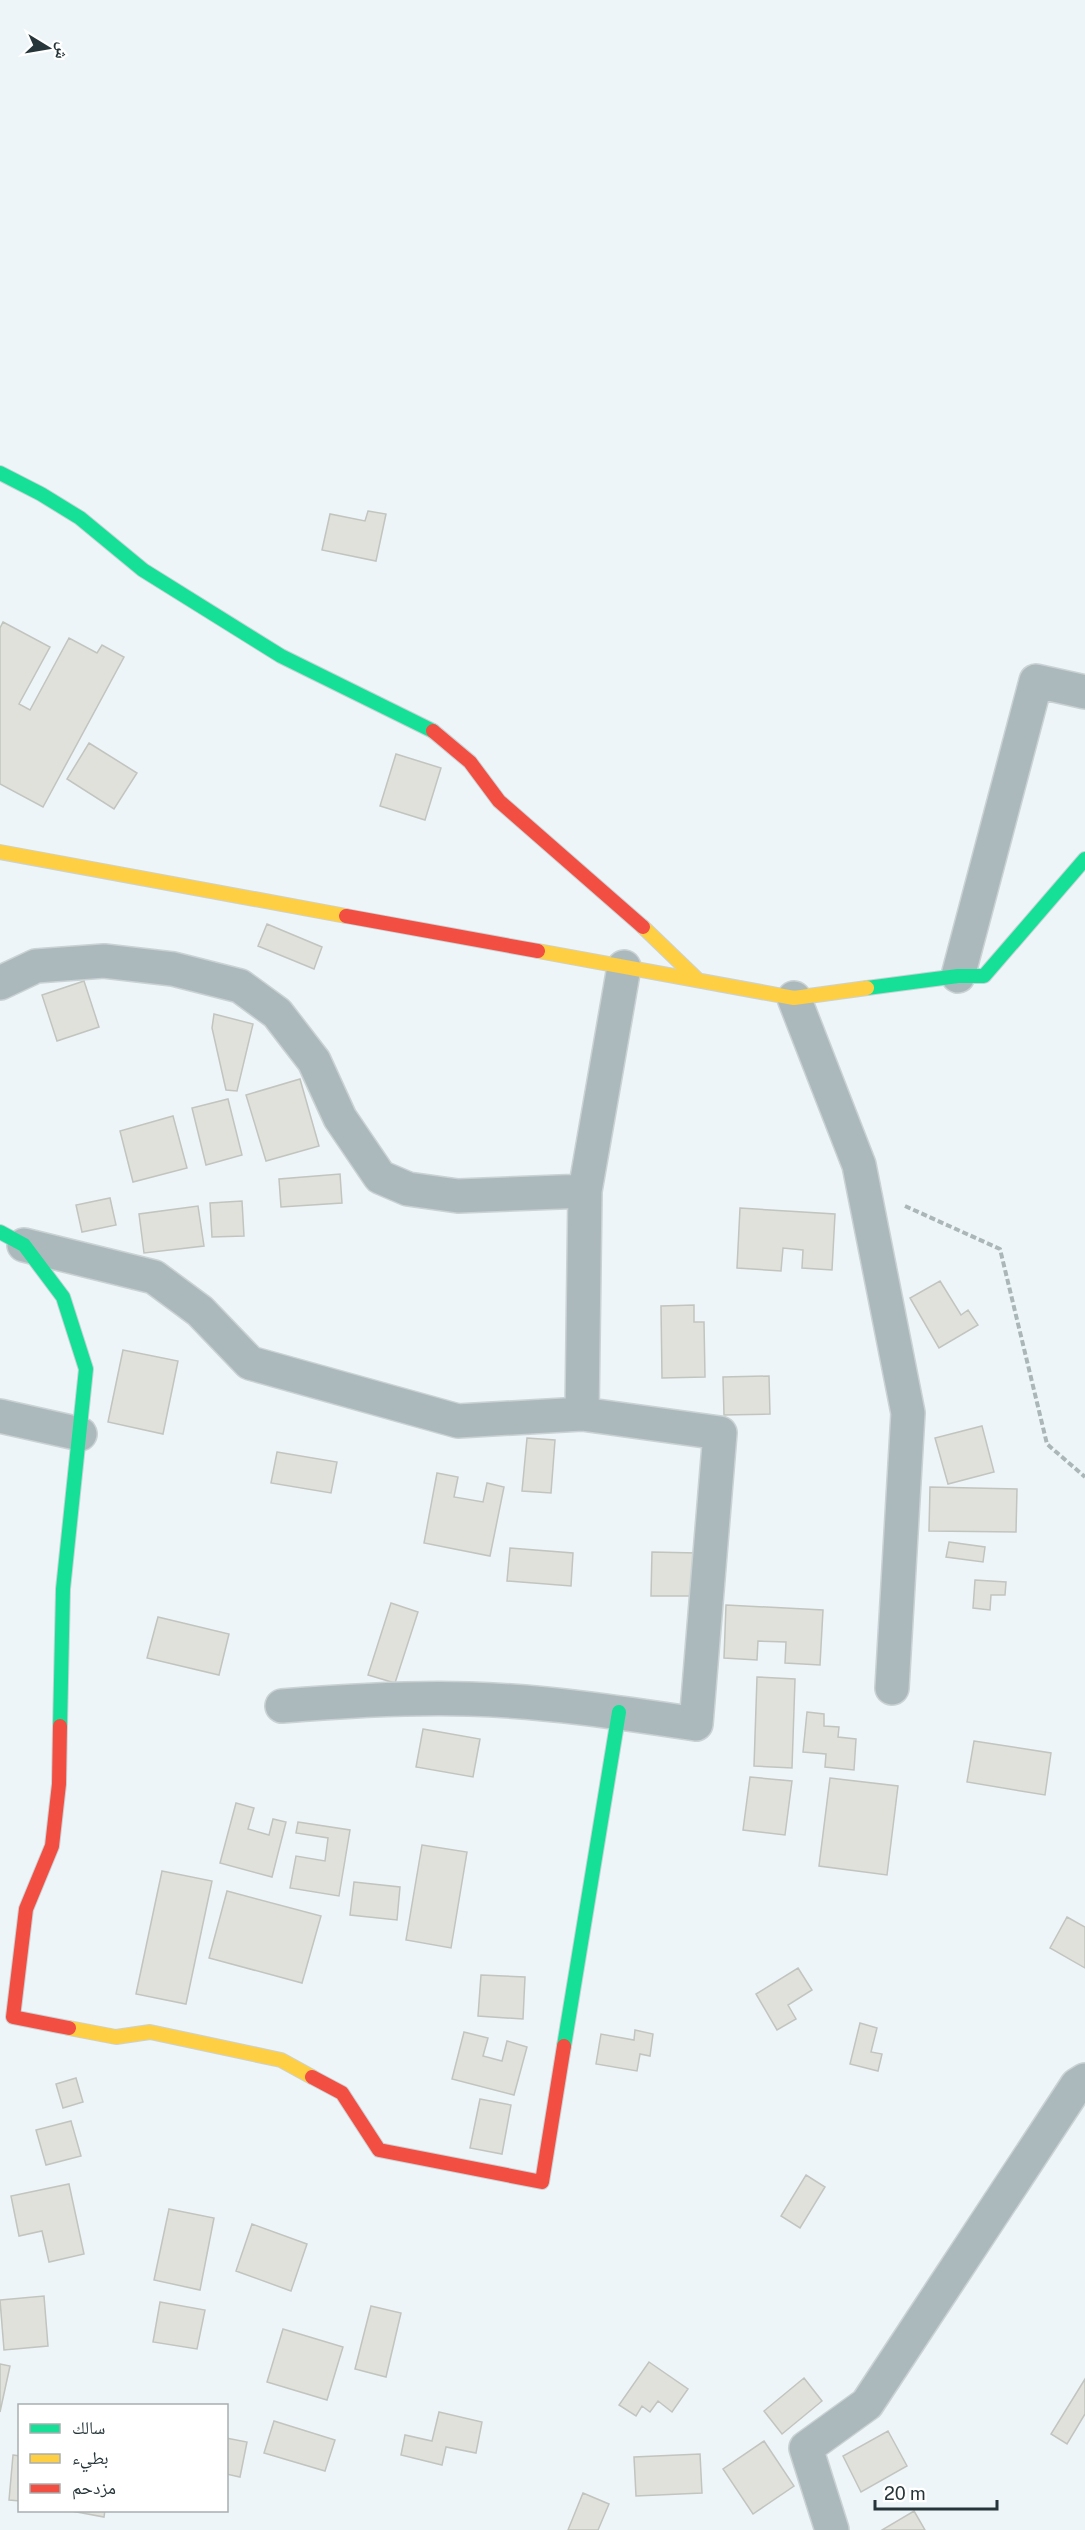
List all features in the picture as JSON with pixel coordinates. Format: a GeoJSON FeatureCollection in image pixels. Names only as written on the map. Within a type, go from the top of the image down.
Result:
{"type":"FeatureCollection","features":[{"type":"Feature","properties":{"kind":"street"},"geometry":{"type":"LineString","coordinates":[[0,473],[80,518],[143,570],[281,656],[438,734],[470,762],[499,801],[637,921],[698,980]]}},
{"type":"Feature","properties":{"kind":"street"},"geometry":{"type":"LineString","coordinates":[[958,976],[1036,681],[1085,692]]}},
{"type":"Feature","properties":{"kind":"street"},"geometry":{"type":"LineString","coordinates":[[0,852],[794,998],[958,976],[984,976],[1085,859]]}},
{"type":"Feature","properties":{"kind":"street"},"geometry":{"type":"LineString","coordinates":[[0,983],[36,966],[104,961],[173,969],[240,986],[278,1013],[314,1061],[340,1118],[380,1177],[408,1189],[458,1196],[585,1191]]}},
{"type":"Feature","properties":{"kind":"street"},"geometry":{"type":"LineString","coordinates":[[582,1414],[585,1191],[624,967]]}},
{"type":"Feature","properties":{"kind":"street"},"geometry":{"type":"LineString","coordinates":[[794,998],[859,1165],[908,1413],[892,1688]]}},
{"type":"Feature","properties":{"kind":"street"},"geometry":{"type":"LineString","coordinates":[[12,1238],[154,1277],[200,1311],[250,1363],[458,1421],[582,1414],[720,1432],[696,1725],[619,1712],[470,1699],[326,1702],[282,1706]]}},
{"type":"Feature","properties":{"kind":"street"},"geometry":{"type":"LineString","coordinates":[[12,1238],[63,1297],[86,1369],[63,1589],[59,1784],[52,1846],[26,1909],[13,2017],[116,2037],[150,2032],[281,2060],[342,2093],[379,2150],[542,2182],[619,1712]]}},
{"type":"Feature","properties":{"kind":"street"},"geometry":{"type":"LineString","coordinates":[[0,1416],[80,1434]]}},
{"type":"Feature","properties":{"kind":"street"},"geometry":{"type":"LineString","coordinates":[[832,2530],[806,2448],[867,2404],[1077,2085],[1085,2080]]}},
{"type":"Feature","properties":{"kind":"path"},"geometry":{"type":"LineString","coordinates":[[864,1186],[1000,1249],[1047,1444],[1085,1477]]}},
{"type":"Feature","properties":{"kind":"building"},"geometry":{"type":"Polygon","coordinates":[[[368,511],[386,514],[376,561],[322,550],[330,514],[365,521],[368,511]]]}},
{"type":"Feature","properties":{"kind":"building"},"geometry":{"type":"Polygon","coordinates":[[[3,622],[50,647],[19,704],[30,710],[69,638],[97,653],[102,645],[124,657],[43,807],[0,784],[0,628],[3,622]]]}},
{"type":"Feature","properties":{"kind":"building"},"geometry":{"type":"Polygon","coordinates":[[[89,743],[137,773],[114,809],[67,779],[89,743]]]}},
{"type":"Feature","properties":{"kind":"building"},"geometry":{"type":"Polygon","coordinates":[[[396,754],[441,768],[425,820],[380,806],[396,754]]]}},
{"type":"Feature","properties":{"kind":"building"},"geometry":{"type":"Polygon","coordinates":[[[267,924],[322,947],[314,969],[258,946],[267,924]]]}},
{"type":"Feature","properties":{"kind":"building"},"geometry":{"type":"Polygon","coordinates":[[[84,981],[99,1027],[57,1041],[42,995],[84,981]]]}},
{"type":"Feature","properties":{"kind":"building"},"geometry":{"type":"Polygon","coordinates":[[[214,1014],[253,1024],[237,1091],[226,1090],[212,1028],[214,1014]]]}},
{"type":"Feature","properties":{"kind":"building"},"geometry":{"type":"Polygon","coordinates":[[[300,1079],[319,1146],[266,1161],[246,1095],[300,1079]]]}},
{"type":"Feature","properties":{"kind":"building"},"geometry":{"type":"Polygon","coordinates":[[[228,1099],[242,1155],[206,1165],[192,1108],[228,1099]]]}},
{"type":"Feature","properties":{"kind":"building"},"geometry":{"type":"Polygon","coordinates":[[[173,1116],[187,1168],[133,1182],[120,1131],[173,1116]]]}},
{"type":"Feature","properties":{"kind":"building"},"geometry":{"type":"Polygon","coordinates":[[[340,1174],[342,1203],[281,1207],[279,1179],[340,1174]]]}},
{"type":"Feature","properties":{"kind":"building"},"geometry":{"type":"Polygon","coordinates":[[[110,1198],[116,1225],[82,1232],[76,1205],[110,1198]]]}},
{"type":"Feature","properties":{"kind":"building"},"geometry":{"type":"Polygon","coordinates":[[[242,1201],[244,1236],[212,1237],[210,1203],[242,1201]]]}},
{"type":"Feature","properties":{"kind":"building"},"geometry":{"type":"Polygon","coordinates":[[[198,1206],[204,1246],[144,1253],[139,1214],[198,1206]]]}},
{"type":"Feature","properties":{"kind":"building"},"geometry":{"type":"Polygon","coordinates":[[[740,1208],[835,1214],[832,1270],[802,1268],[803,1250],[783,1248],[781,1271],[737,1268],[740,1208]]]}},
{"type":"Feature","properties":{"kind":"building"},"geometry":{"type":"Polygon","coordinates":[[[940,1281],[961,1315],[968,1310],[978,1325],[939,1348],[910,1298],[940,1281]]]}},
{"type":"Feature","properties":{"kind":"building"},"geometry":{"type":"Polygon","coordinates":[[[694,1305],[694,1322],[704,1322],[705,1377],[662,1378],[661,1306],[694,1305]]]}},
{"type":"Feature","properties":{"kind":"building"},"geometry":{"type":"Polygon","coordinates":[[[123,1350],[178,1361],[163,1434],[108,1422],[123,1350]]]}},
{"type":"Feature","properties":{"kind":"building"},"geometry":{"type":"Polygon","coordinates":[[[769,1376],[770,1414],[724,1415],[723,1377],[769,1376]]]}},
{"type":"Feature","properties":{"kind":"building"},"geometry":{"type":"Polygon","coordinates":[[[982,1426],[994,1472],[948,1484],[935,1438],[982,1426]]]}},
{"type":"Feature","properties":{"kind":"building"},"geometry":{"type":"Polygon","coordinates":[[[527,1438],[555,1440],[551,1493],[522,1491],[527,1438]]]}},
{"type":"Feature","properties":{"kind":"building"},"geometry":{"type":"Polygon","coordinates":[[[277,1452],[337,1462],[331,1493],[271,1483],[277,1452]]]}},
{"type":"Feature","properties":{"kind":"building"},"geometry":{"type":"Polygon","coordinates":[[[437,1473],[458,1477],[454,1497],[483,1502],[487,1483],[504,1487],[490,1556],[424,1543],[437,1473]]]}},
{"type":"Feature","properties":{"kind":"building"},"geometry":{"type":"Polygon","coordinates":[[[930,1487],[1017,1489],[1016,1532],[929,1531],[930,1487]]]}},
{"type":"Feature","properties":{"kind":"building"},"geometry":{"type":"Polygon","coordinates":[[[949,1542],[985,1547],[983,1562],[946,1557],[949,1542]]]}},
{"type":"Feature","properties":{"kind":"building"},"geometry":{"type":"Polygon","coordinates":[[[510,1548],[573,1553],[571,1586],[507,1581],[510,1548]]]}},
{"type":"Feature","properties":{"kind":"building"},"geometry":{"type":"Polygon","coordinates":[[[652,1552],[697,1553],[697,1596],[651,1596],[652,1552]]]}},
{"type":"Feature","properties":{"kind":"building"},"geometry":{"type":"Polygon","coordinates":[[[975,1580],[1006,1582],[1005,1595],[991,1595],[990,1610],[973,1608],[975,1580]]]}},
{"type":"Feature","properties":{"kind":"building"},"geometry":{"type":"Polygon","coordinates":[[[391,1603],[418,1612],[395,1683],[368,1675],[391,1603]]]}},
{"type":"Feature","properties":{"kind":"building"},"geometry":{"type":"Polygon","coordinates":[[[726,1605],[823,1610],[820,1665],[785,1663],[786,1642],[758,1641],[757,1660],[724,1658],[726,1605]]]}},
{"type":"Feature","properties":{"kind":"building"},"geometry":{"type":"Polygon","coordinates":[[[158,1617],[229,1634],[219,1675],[147,1658],[158,1617]]]}},
{"type":"Feature","properties":{"kind":"building"},"geometry":{"type":"Polygon","coordinates":[[[757,1677],[795,1679],[792,1768],[754,1766],[757,1677]]]}},
{"type":"Feature","properties":{"kind":"building"},"geometry":{"type":"Polygon","coordinates":[[[807,1712],[824,1714],[824,1726],[839,1727],[838,1737],[856,1739],[854,1770],[825,1767],[826,1754],[803,1752],[807,1712]]]}},
{"type":"Feature","properties":{"kind":"building"},"geometry":{"type":"Polygon","coordinates":[[[423,1729],[480,1739],[473,1777],[416,1767],[423,1729]]]}},
{"type":"Feature","properties":{"kind":"building"},"geometry":{"type":"Polygon","coordinates":[[[974,1741],[1051,1753],[1045,1795],[967,1782],[974,1741]]]}},
{"type":"Feature","properties":{"kind":"building"},"geometry":{"type":"Polygon","coordinates":[[[750,1777],[792,1781],[785,1835],[743,1830],[750,1777]]]}},
{"type":"Feature","properties":{"kind":"building"},"geometry":{"type":"Polygon","coordinates":[[[830,1778],[898,1786],[887,1875],[819,1866],[830,1778]]]}},
{"type":"Feature","properties":{"kind":"building"},"geometry":{"type":"Polygon","coordinates":[[[236,1803],[254,1808],[248,1829],[269,1835],[273,1819],[286,1822],[272,1877],[220,1863],[236,1803]]]}},
{"type":"Feature","properties":{"kind":"building"},"geometry":{"type":"Polygon","coordinates":[[[298,1822],[350,1830],[339,1896],[290,1888],[296,1856],[325,1861],[328,1838],[296,1833],[298,1822]]]}},
{"type":"Feature","properties":{"kind":"building"},"geometry":{"type":"Polygon","coordinates":[[[422,1845],[467,1852],[451,1948],[406,1940],[422,1845]]]}},
{"type":"Feature","properties":{"kind":"building"},"geometry":{"type":"Polygon","coordinates":[[[162,1871],[212,1881],[186,2004],[136,1994],[162,1871]]]}},
{"type":"Feature","properties":{"kind":"building"},"geometry":{"type":"Polygon","coordinates":[[[354,1882],[400,1887],[397,1920],[350,1915],[354,1882]]]}},
{"type":"Feature","properties":{"kind":"building"},"geometry":{"type":"Polygon","coordinates":[[[227,1891],[321,1916],[302,1983],[209,1958],[227,1891]]]}},
{"type":"Feature","properties":{"kind":"building"},"geometry":{"type":"Polygon","coordinates":[[[1067,1917],[1085,1927],[1085,1968],[1050,1948],[1067,1917]]]}},
{"type":"Feature","properties":{"kind":"building"},"geometry":{"type":"Polygon","coordinates":[[[798,1968],[812,1990],[788,2005],[796,2019],[777,2030],[756,1994],[798,1968]]]}},
{"type":"Feature","properties":{"kind":"building"},"geometry":{"type":"Polygon","coordinates":[[[481,1975],[525,1977],[523,2019],[478,2016],[481,1975]]]}},
{"type":"Feature","properties":{"kind":"building"},"geometry":{"type":"Polygon","coordinates":[[[860,2023],[877,2028],[871,2052],[882,2054],[878,2071],[850,2064],[860,2023]]]}},
{"type":"Feature","properties":{"kind":"building"},"geometry":{"type":"Polygon","coordinates":[[[635,2030],[653,2034],[650,2056],[640,2054],[637,2071],[596,2064],[601,2034],[634,2040],[635,2030]]]}},
{"type":"Feature","properties":{"kind":"building"},"geometry":{"type":"Polygon","coordinates":[[[464,2032],[488,2038],[483,2056],[502,2061],[507,2041],[527,2047],[514,2095],[452,2079],[464,2032]]]}},
{"type":"Feature","properties":{"kind":"building"},"geometry":{"type":"Polygon","coordinates":[[[76,2078],[83,2102],[63,2108],[56,2084],[76,2078]]]}},
{"type":"Feature","properties":{"kind":"building"},"geometry":{"type":"Polygon","coordinates":[[[480,2099],[511,2105],[502,2154],[470,2148],[480,2099]]]}},
{"type":"Feature","properties":{"kind":"building"},"geometry":{"type":"Polygon","coordinates":[[[71,2121],[81,2156],[46,2165],[36,2130],[71,2121]]]}},
{"type":"Feature","properties":{"kind":"building"},"geometry":{"type":"Polygon","coordinates":[[[806,2175],[825,2187],[800,2228],[781,2216],[806,2175]]]}},
{"type":"Feature","properties":{"kind":"building"},"geometry":{"type":"Polygon","coordinates":[[[69,2184],[84,2254],[49,2262],[42,2231],[19,2236],[11,2196],[69,2184]]]}},
{"type":"Feature","properties":{"kind":"building"},"geometry":{"type":"Polygon","coordinates":[[[169,2209],[214,2218],[200,2290],[154,2280],[169,2209]]]}},
{"type":"Feature","properties":{"kind":"building"},"geometry":{"type":"Polygon","coordinates":[[[252,2224],[307,2244],[291,2291],[236,2271],[252,2224]]]}},
{"type":"Feature","properties":{"kind":"building"},"geometry":{"type":"Polygon","coordinates":[[[44,2296],[48,2346],[4,2350],[0,2300],[44,2296]]]}},
{"type":"Feature","properties":{"kind":"building"},"geometry":{"type":"Polygon","coordinates":[[[160,2302],[205,2310],[197,2349],[153,2342],[160,2302]]]}},
{"type":"Feature","properties":{"kind":"building"},"geometry":{"type":"Polygon","coordinates":[[[371,2306],[401,2313],[386,2377],[355,2369],[371,2306]]]}},
{"type":"Feature","properties":{"kind":"building"},"geometry":{"type":"Polygon","coordinates":[[[283,2329],[343,2347],[327,2400],[267,2382],[283,2329]]]}},
{"type":"Feature","properties":{"kind":"building"},"geometry":{"type":"Polygon","coordinates":[[[649,2362],[688,2389],[672,2412],[658,2401],[650,2412],[642,2406],[636,2416],[619,2405],[649,2362]]]}},
{"type":"Feature","properties":{"kind":"building"},"geometry":{"type":"Polygon","coordinates":[[[0,2364],[10,2366],[0,2412],[0,2364]]]}},
{"type":"Feature","properties":{"kind":"building"},"geometry":{"type":"Polygon","coordinates":[[[804,2378],[822,2401],[782,2434],[764,2411],[804,2378]]]}},
{"type":"Feature","properties":{"kind":"building"},"geometry":{"type":"Polygon","coordinates":[[[1085,2379],[1085,2414],[1067,2444],[1051,2434],[1085,2379]]]}},
{"type":"Feature","properties":{"kind":"building"},"geometry":{"type":"Polygon","coordinates":[[[439,2412],[482,2422],[476,2453],[446,2447],[442,2465],[401,2455],[405,2435],[432,2441],[439,2412]]]}},
{"type":"Feature","properties":{"kind":"building"},"geometry":{"type":"Polygon","coordinates":[[[274,2421],[335,2440],[325,2471],[264,2453],[274,2421]]]}},
{"type":"Feature","properties":{"kind":"building"},"geometry":{"type":"Polygon","coordinates":[[[888,2431],[907,2466],[861,2492],[843,2456],[888,2431]]]}},
{"type":"Feature","properties":{"kind":"building"},"geometry":{"type":"Polygon","coordinates":[[[228,2438],[247,2442],[240,2477],[228,2474],[228,2438]]]}},
{"type":"Feature","properties":{"kind":"building"},"geometry":{"type":"Polygon","coordinates":[[[764,2441],[794,2486],[753,2514],[723,2469],[764,2441]]]}},
{"type":"Feature","properties":{"kind":"building"},"geometry":{"type":"Polygon","coordinates":[[[700,2454],[702,2493],[636,2496],[634,2457],[700,2454]]]}},
{"type":"Feature","properties":{"kind":"building"},"geometry":{"type":"Polygon","coordinates":[[[13,2455],[18,2456],[18,2501],[9,2500],[13,2455]]]}},
{"type":"Feature","properties":{"kind":"building"},"geometry":{"type":"Polygon","coordinates":[[[583,2493],[609,2504],[598,2530],[568,2530],[583,2493]]]}},
{"type":"Feature","properties":{"kind":"building"},"geometry":{"type":"Polygon","coordinates":[[[914,2511],[925,2530],[882,2530],[914,2511]]]}},
{"type":"Feature","properties":{"kind":"building"},"geometry":{"type":"Polygon","coordinates":[[[77,2512],[105,2512],[104,2517],[77,2512]]]}},
{"type":"Feature","properties":{"kind":"traffic: fast"},"geometry":{"type":"LineString","coordinates":[[0,473],[80,518],[143,570],[281,656],[433,731]]}},
{"type":"Feature","properties":{"kind":"traffic: fast"},"geometry":{"type":"LineString","coordinates":[[867,988],[958,976],[984,976],[1085,859]]}},
{"type":"Feature","properties":{"kind":"traffic: fast"},"geometry":{"type":"LineString","coordinates":[[0,1232],[24,1245],[63,1297],[86,1369],[63,1589],[60,1726]]}},
{"type":"Feature","properties":{"kind":"traffic: fast"},"geometry":{"type":"LineString","coordinates":[[564,2046],[619,1712]]}},
{"type":"Feature","properties":{"kind":"traffic: slow"},"geometry":{"type":"LineString","coordinates":[[0,852],[346,916]]}},
{"type":"Feature","properties":{"kind":"traffic: slow"},"geometry":{"type":"LineString","coordinates":[[643,927],[698,980]]}},
{"type":"Feature","properties":{"kind":"traffic: slow"},"geometry":{"type":"LineString","coordinates":[[538,951],[794,998],[867,988]]}},
{"type":"Feature","properties":{"kind":"traffic: slow"},"geometry":{"type":"LineString","coordinates":[[69,2028],[116,2037],[150,2032],[281,2060],[312,2077]]}},
{"type":"Feature","properties":{"kind":"traffic: jam"},"geometry":{"type":"LineString","coordinates":[[433,731],[470,762],[499,801],[643,927]]}},
{"type":"Feature","properties":{"kind":"traffic: jam"},"geometry":{"type":"LineString","coordinates":[[346,916],[538,951]]}},
{"type":"Feature","properties":{"kind":"traffic: jam"},"geometry":{"type":"LineString","coordinates":[[60,1726],[59,1784],[52,1846],[26,1909],[13,2017],[69,2028]]}},
{"type":"Feature","properties":{"kind":"traffic: jam"},"geometry":{"type":"LineString","coordinates":[[312,2077],[342,2093],[379,2150],[542,2182],[564,2046]]}}]}
